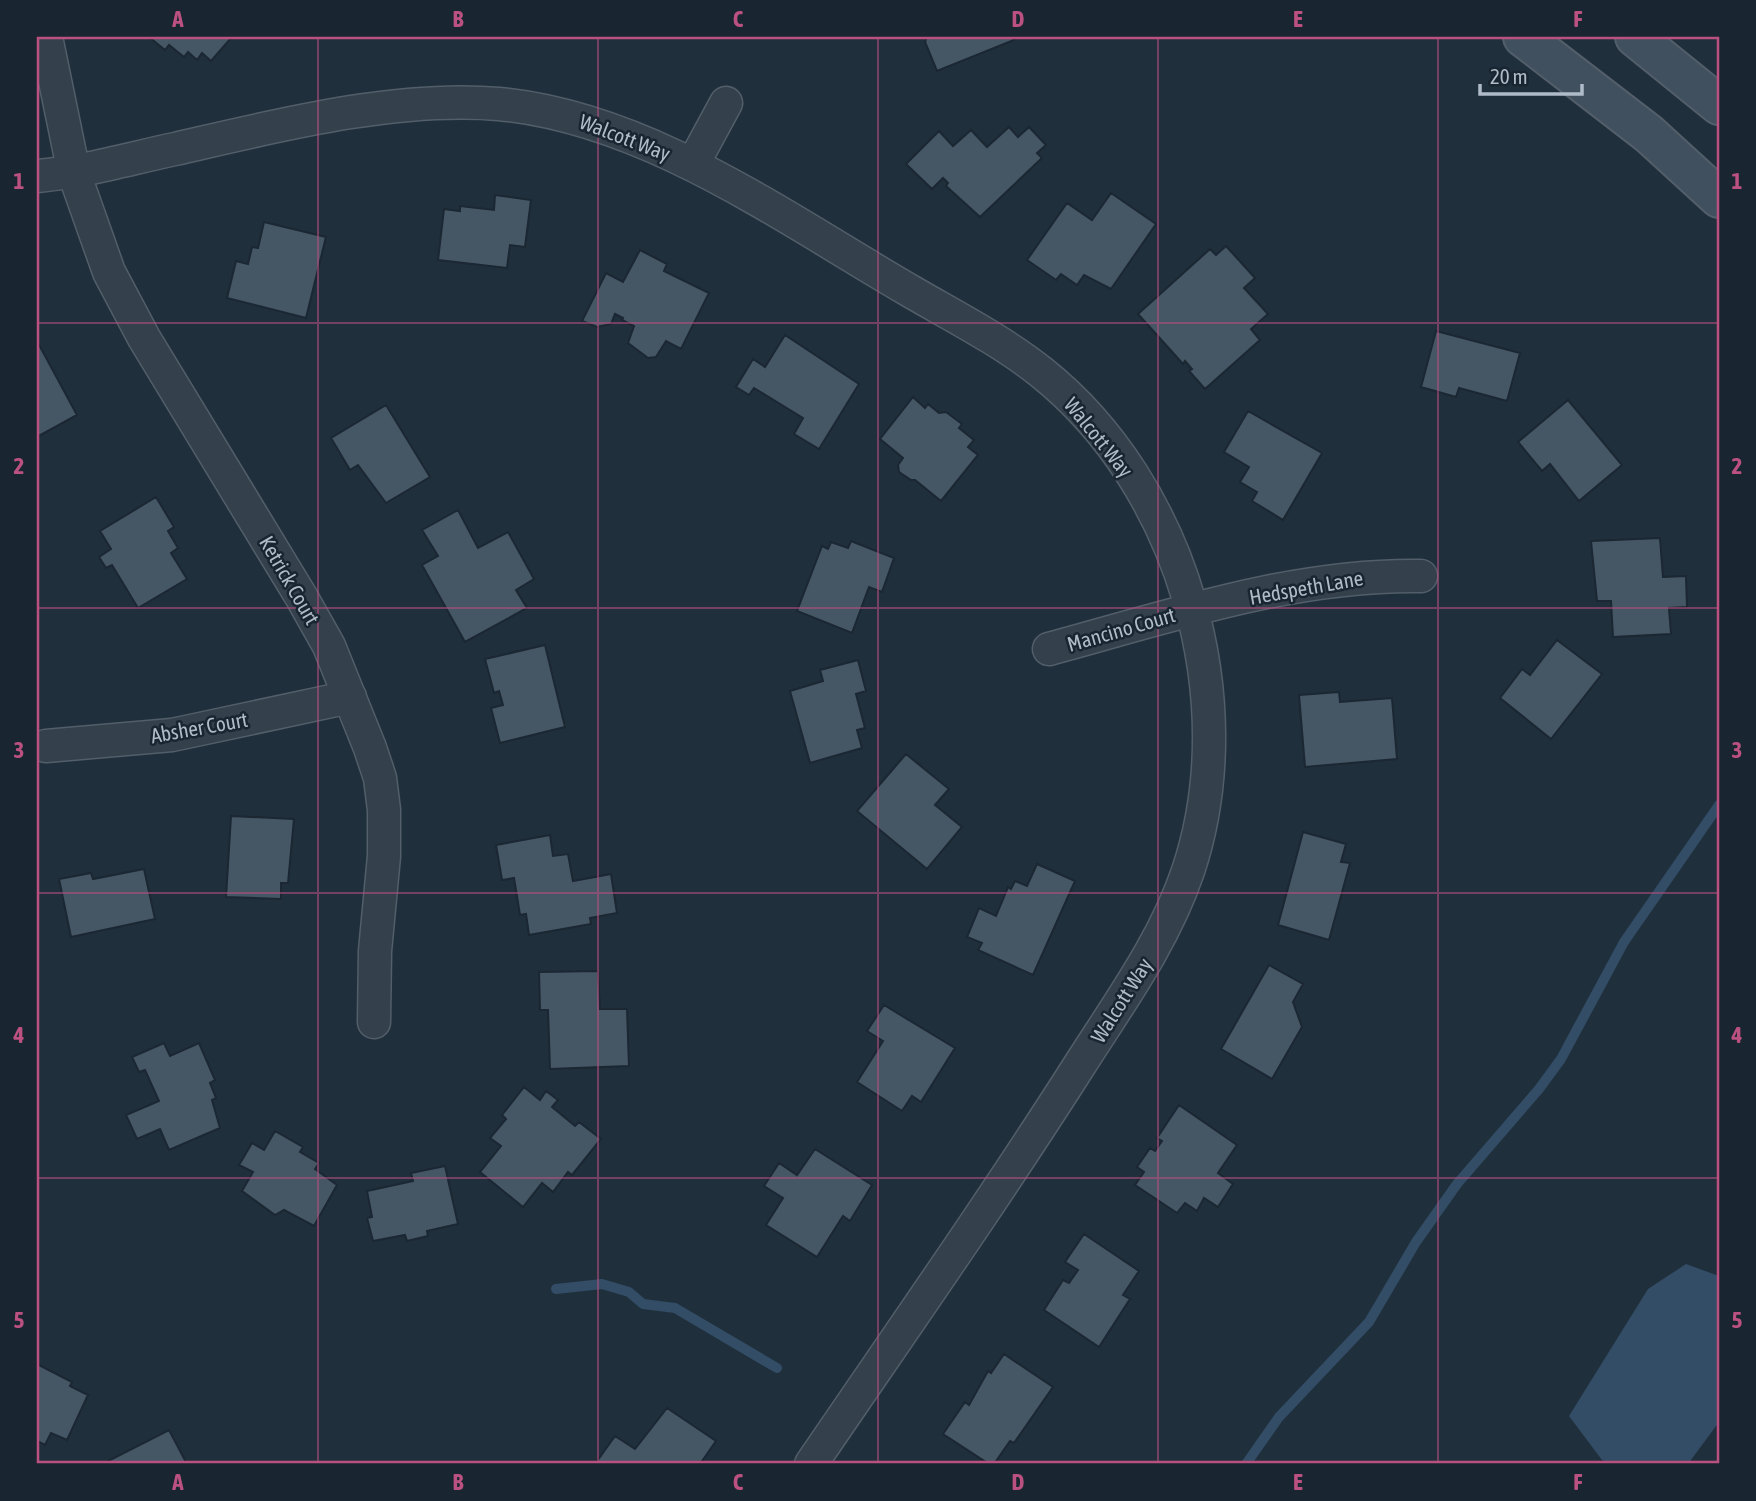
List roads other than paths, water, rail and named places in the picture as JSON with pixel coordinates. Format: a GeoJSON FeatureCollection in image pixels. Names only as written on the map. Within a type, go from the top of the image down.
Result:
{"type":"FeatureCollection","features":[{"type":"Feature","properties":{"kind":"main road"},"geometry":{"type":"LineString","coordinates":[[1523,37],[1649,134],[1719,198]]}},
{"type":"Feature","properties":{"kind":"main road"},"geometry":{"type":"LineString","coordinates":[[1635,37],[1719,105]]}},
{"type":"Feature","properties":{"kind":"street","name":"Ketrick Court"},"geometry":{"type":"LineString","coordinates":[[46,37],[74,173],[109,272],[144,338],[329,646],[380,778],[384,810],[384,856],[375,951],[374,1022]]}},
{"type":"Feature","properties":{"kind":"street","name":"Walcott Way"},"geometry":{"type":"LineString","coordinates":[[37,176],[74,173],[179,148],[371,109],[462,103],[499,104],[610,128],[693,164],[941,308],[1041,372],[1104,436],[1132,476],[1161,525],[1192,610],[1206,688],[1208,766],[1201,824],[1172,913],[1147,960],[1043,1122],[810,1464]]}},
{"type":"Feature","properties":{"kind":"street"},"geometry":{"type":"LineString","coordinates":[[693,164],[726,103]]}},
{"type":"Feature","properties":{"kind":"street","name":"Hedspeth Lane"},"geometry":{"type":"LineString","coordinates":[[1192,610],[1326,580],[1376,575],[1421,576]]}},
{"type":"Feature","properties":{"kind":"street","name":"Mancino Court"},"geometry":{"type":"LineString","coordinates":[[1049,649],[1192,610]]}},
{"type":"Feature","properties":{"kind":"street","name":"Absher Court"},"geometry":{"type":"LineString","coordinates":[[46,746],[172,735],[350,697]]}},
{"type":"Feature","properties":{"kind":"water"},"geometry":{"type":"Polygon","coordinates":[[[1686,1264],[1719,1276],[1719,1422],[1688,1464],[1612,1464],[1602,1460],[1569,1416],[1648,1289],[1686,1264]]]}},
{"type":"Feature","properties":{"kind":"waterway"},"geometry":{"type":"LineString","coordinates":[[1246,1464],[1279,1417],[1369,1322],[1416,1242],[1457,1184],[1539,1089],[1561,1059],[1624,942],[1719,805]]}},
{"type":"Feature","properties":{"kind":"waterway"},"geometry":{"type":"LineString","coordinates":[[556,1289],[602,1284],[629,1292],[643,1304],[675,1308],[777,1368]]}}]}
